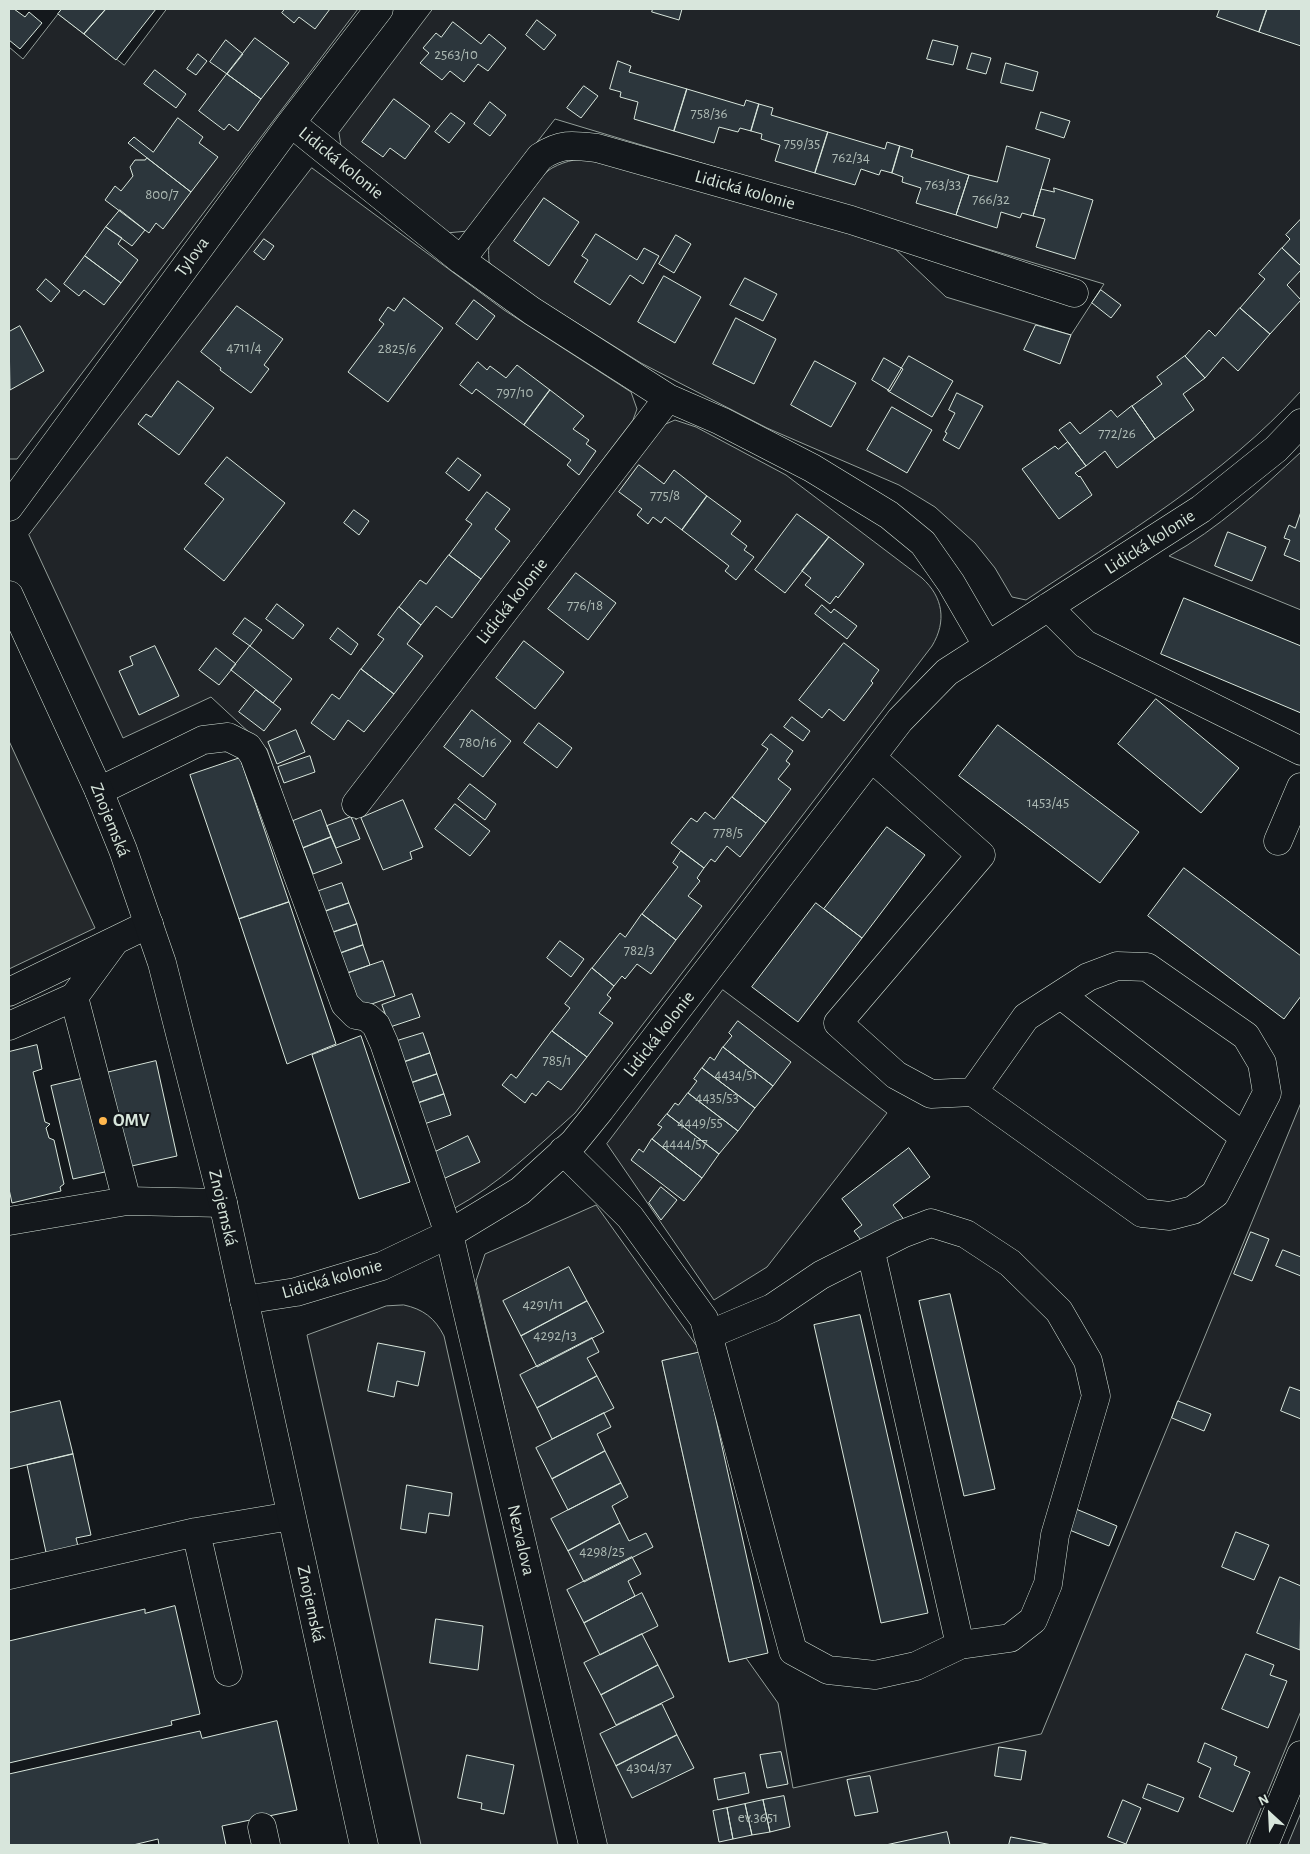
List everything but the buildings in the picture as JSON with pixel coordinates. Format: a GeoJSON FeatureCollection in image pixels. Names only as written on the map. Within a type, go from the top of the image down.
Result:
{"type":"FeatureCollection","features":[{"type":"Feature","properties":{"kind":"street","name":"Tylova"},"geometry":{"type":"LineString","coordinates":[[9,507],[290,123],[379,9]]}},
{"type":"Feature","properties":{"kind":"street","name":"Lidická kolonie"},"geometry":{"type":"LineString","coordinates":[[290,123],[461,260],[532,311],[668,398],[720,421],[812,468],[889,514],[923,543],[951,583],[987,645]]}},
{"type":"Feature","properties":{"kind":"street","name":"Lidická kolonie"},"geometry":{"type":"LineString","coordinates":[[461,260],[540,157],[554,148],[570,145],[597,148],[851,220],[1074,293]]}},
{"type":"Feature","properties":{"kind":"street","name":"Lidická kolonie"},"geometry":{"type":"LineString","coordinates":[[356,804],[668,398]]}},
{"type":"Feature","properties":{"kind":"street","name":"Lidická kolonie"},"geometry":{"type":"LineString","coordinates":[[244,1300],[296,1292],[382,1266],[449,1234],[520,1191],[563,1151],[606,1103],[900,720],[947,672],[1201,509],[1276,449],[1301,423]]}},
{"type":"Feature","properties":{"kind":"street","name":"Znojemská"},"geometry":{"type":"LineString","coordinates":[[9,595],[99,791],[150,924],[162,963],[223,1203],[364,1845]]}},
{"type":"Feature","properties":{"kind":"street"},"geometry":{"type":"LineString","coordinates":[[1048,607],[1085,644],[1301,751]]}},
{"type":"Feature","properties":{"kind":"street","name":"Nezvalova"},"geometry":{"type":"LineString","coordinates":[[99,791],[203,740],[228,737],[248,747],[254,756],[345,1004],[356,1015],[367,1018],[376,1025],[384,1043],[449,1234],[593,1845]]}},
{"type":"Feature","properties":{"kind":"street"},"geometry":{"type":"LineString","coordinates":[[872,758],[982,855],[838,1023],[896,1075],[931,1094],[973,1092],[1142,1213],[1170,1216],[1193,1210],[1215,1194],[1267,1093],[1262,1063],[1246,1036],[1147,967],[1117,966],[1088,977],[1026,1017],[973,1092]]}},
{"type":"Feature","properties":{"kind":"street"},"geometry":{"type":"LineString","coordinates":[[1278,841],[1301,787]]}},
{"type":"Feature","properties":{"kind":"street"},"geometry":{"type":"LineString","coordinates":[[9,992],[150,924]]}},
{"type":"Feature","properties":{"kind":"street"},"geometry":{"type":"LineString","coordinates":[[9,1026],[74,997],[115,941]]}},
{"type":"Feature","properties":{"kind":"street"},"geometry":{"type":"LineString","coordinates":[[1061,995],[1244,1137]]}},
{"type":"Feature","properties":{"kind":"street"},"geometry":{"type":"LineString","coordinates":[[74,997],[127,1201]]}},
{"type":"Feature","properties":{"kind":"street"},"geometry":{"type":"LineString","coordinates":[[563,1151],[630,1217],[704,1319],[708,1335],[793,1651],[828,1670],[875,1676],[916,1666],[960,1645],[1010,1638],[1034,1620],[1048,1584],[1055,1535],[1096,1396],[1088,1362],[1058,1310],[1010,1263],[966,1234],[931,1223],[902,1234],[871,1252],[821,1275],[772,1308],[708,1335]]}},
{"type":"Feature","properties":{"kind":"street"},"geometry":{"type":"LineString","coordinates":[[9,1221],[127,1201],[223,1203]]}},
{"type":"Feature","properties":{"kind":"street"},"geometry":{"type":"LineString","coordinates":[[871,1252],[960,1645]]}},
{"type":"Feature","properties":{"kind":"street"},"geometry":{"type":"LineString","coordinates":[[9,1575],[196,1532],[291,1516]]}},
{"type":"Feature","properties":{"kind":"street"},"geometry":{"type":"LineString","coordinates":[[196,1532],[228,1672]]}},
{"type":"Feature","properties":{"kind":"street"},"geometry":{"type":"LineString","coordinates":[[1264,1845],[1301,1755]]}},
{"type":"Feature","properties":{"kind":"shaded area"},"geometry":{"type":"Polygon","coordinates":[[[167,9],[358,9],[17,459],[9,459],[9,47],[23,59],[58,14],[124,65],[167,9]]]}},
{"type":"Feature","properties":{"kind":"shaded area"},"geometry":{"type":"Polygon","coordinates":[[[433,9],[1301,9],[1301,391],[1239,451],[1170,504],[1026,600],[1012,597],[995,568],[975,543],[935,507],[899,485],[767,428],[641,363],[500,275],[489,262],[489,247],[507,218],[545,173],[568,161],[596,159],[892,246],[946,297],[1071,335],[1104,284],[555,119],[468,231],[446,233],[342,153],[339,133],[433,9]]]}},
{"type":"Feature","properties":{"kind":"shaded area"},"geometry":{"type":"Polygon","coordinates":[[[312,168],[504,310],[631,392],[637,409],[633,420],[346,796],[356,820],[652,435],[661,426],[675,420],[696,427],[786,475],[922,578],[935,593],[941,610],[940,628],[932,646],[575,1113],[502,1177],[453,1209],[384,1012],[357,1009],[267,749],[211,697],[123,738],[29,535],[312,168]]]}},
{"type":"Feature","properties":{"kind":"shaded area"},"geometry":{"type":"Polygon","coordinates":[[[1301,452],[1301,610],[1169,556],[1205,534],[1301,452]]]}},
{"type":"Feature","properties":{"kind":"shaded area"},"geometry":{"type":"Polygon","coordinates":[[[9,741],[95,928],[9,969],[9,741]]]}},
{"type":"Feature","properties":{"kind":"shaded area"},"geometry":{"type":"Polygon","coordinates":[[[723,990],[887,1113],[767,1267],[714,1300],[607,1144],[723,990]]]}},
{"type":"Feature","properties":{"kind":"shaded area"},"geometry":{"type":"Polygon","coordinates":[[[1301,1103],[1301,1711],[1246,1845],[602,1845],[476,1281],[485,1254],[596,1205],[701,1352],[662,1361],[729,1662],[746,1658],[778,1703],[793,1788],[1041,1734],[1301,1103]]]}},
{"type":"Feature","properties":{"kind":"shaded area"},"geometry":{"type":"Polygon","coordinates":[[[404,1305],[428,1315],[437,1324],[444,1336],[558,1845],[421,1845],[307,1335],[386,1306],[404,1305]]]}},
{"type":"Feature","properties":{"kind":"shaded area"},"geometry":{"type":"Polygon","coordinates":[[[1301,1813],[1301,1845],[1288,1845],[1301,1813]]]}},
{"type":"Feature","properties":{"kind":"place","name":"OMV"},"geometry":{"type":"Point","coordinates":[103,1121]}}]}
